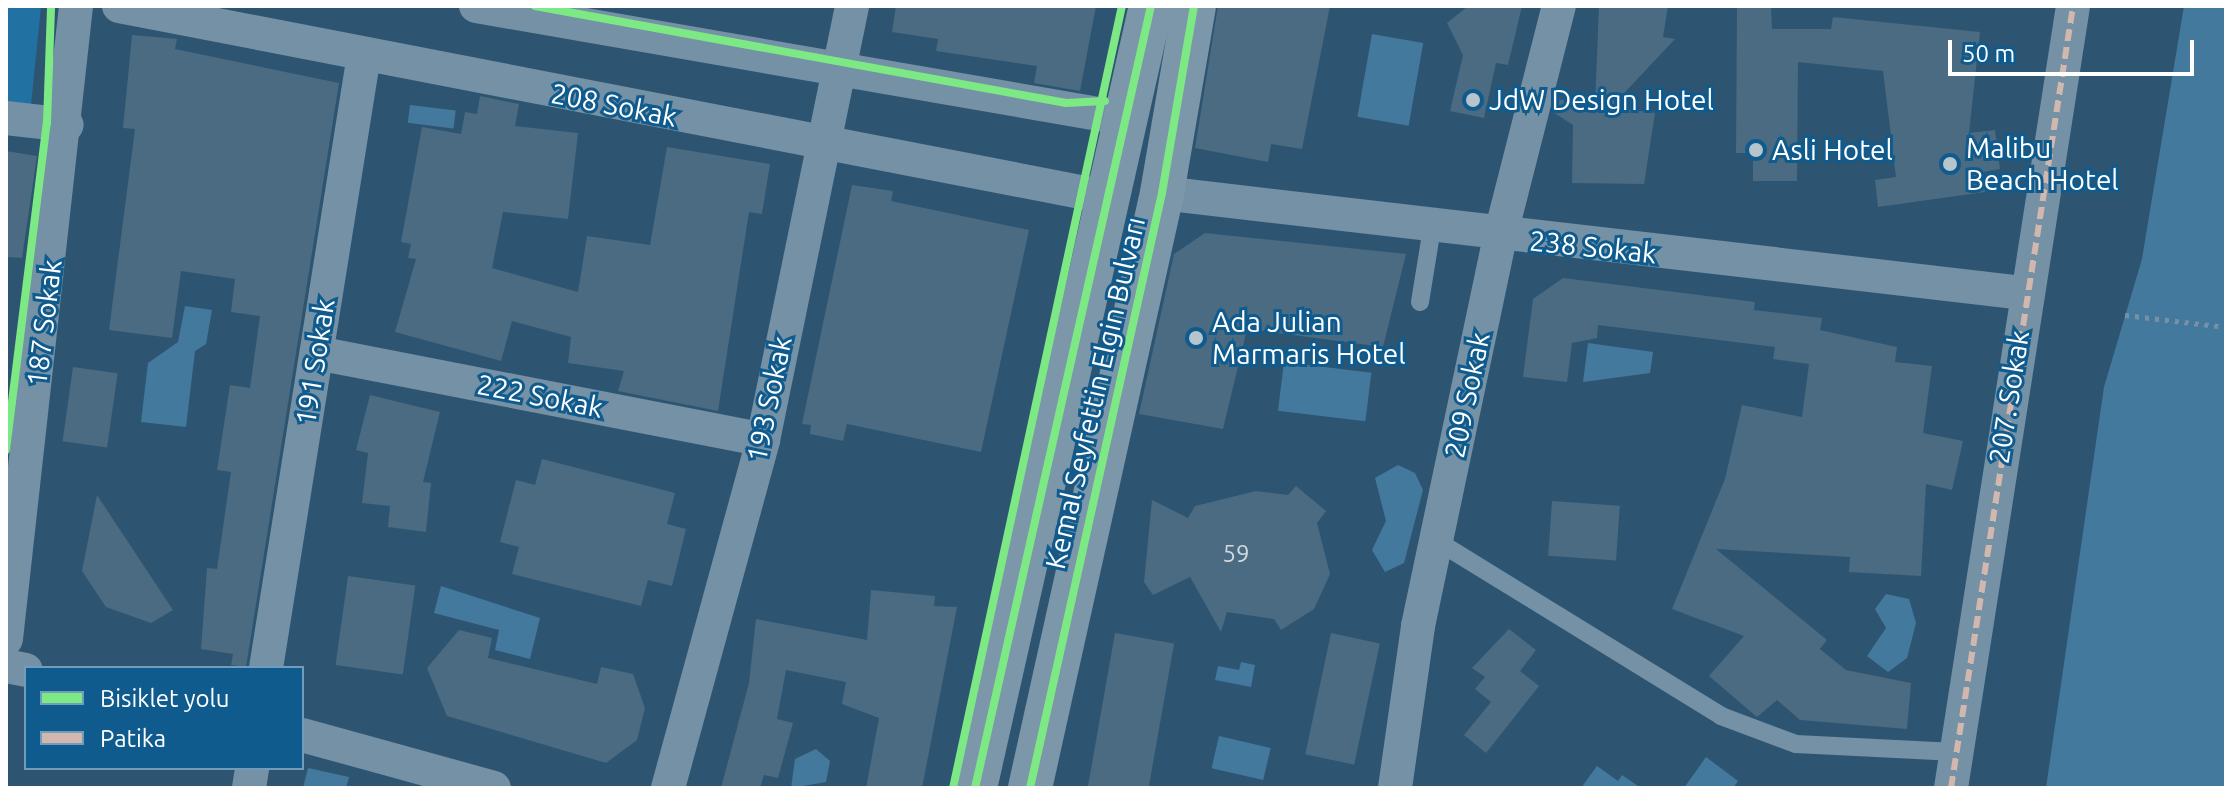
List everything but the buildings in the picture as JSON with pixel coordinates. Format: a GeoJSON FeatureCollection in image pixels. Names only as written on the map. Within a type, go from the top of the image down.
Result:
{"type":"FeatureCollection","features":[{"type":"Feature","properties":{"kind":"main road","name":"Kemal Seyfettin Elgin Bulvarı"},"geometry":{"type":"LineString","coordinates":[[975,788],[1111,198],[1151,6]]}},
{"type":"Feature","properties":{"kind":"main road","name":"Kemal Seyfettin Elgin Bulvarı"},"geometry":{"type":"LineString","coordinates":[[1030,788],[1162,193],[1194,6]]}},
{"type":"Feature","properties":{"kind":"street","name":"187 Sokak"},"geometry":{"type":"LineString","coordinates":[[6,639],[67,125],[76,6]]}},
{"type":"Feature","properties":{"kind":"street","name":"208 Sokak"},"geometry":{"type":"LineString","coordinates":[[119,6],[819,145],[1111,198]]}},
{"type":"Feature","properties":{"kind":"street"},"geometry":{"type":"LineString","coordinates":[[476,6],[1127,119]]}},
{"type":"Feature","properties":{"kind":"street","name":"193 Sokak"},"geometry":{"type":"LineString","coordinates":[[668,788],[763,440],[819,145],[840,70],[852,6]]}},
{"type":"Feature","properties":{"kind":"street","name":"209 Sokak"},"geometry":{"type":"LineString","coordinates":[[1395,788],[1437,541],[1500,237],[1559,6]]}},
{"type":"Feature","properties":{"kind":"street","name":"207. Sokak"},"geometry":{"type":"LineString","coordinates":[[1951,788],[2024,293],[2073,6]]}},
{"type":"Feature","properties":{"kind":"street","name":"191 Sokak"},"geometry":{"type":"LineString","coordinates":[[266,666],[364,55]]}},
{"type":"Feature","properties":{"kind":"street"},"geometry":{"type":"LineString","coordinates":[[6,118],[67,125]]}},
{"type":"Feature","properties":{"kind":"street","name":"238 Sokak"},"geometry":{"type":"LineString","coordinates":[[1162,193],[1500,237],[2024,293]]}},
{"type":"Feature","properties":{"kind":"street","name":"222 Sokak"},"geometry":{"type":"LineString","coordinates":[[317,353],[763,440]]}},
{"type":"Feature","properties":{"kind":"street"},"geometry":{"type":"LineString","coordinates":[[304,736],[494,788]]}},
{"type":"Feature","properties":{"kind":"lane"},"geometry":{"type":"LineString","coordinates":[[1420,302],[1432,228]]}},
{"type":"Feature","properties":{"kind":"lane"},"geometry":{"type":"LineString","coordinates":[[1437,541],[1721,716],[1796,744],[1956,752]]}},
{"type":"Feature","properties":{"kind":"path"},"geometry":{"type":"LineString","coordinates":[[2125,315],[2226,327]]}},
{"type":"Feature","properties":{"kind":"shaded area"},"geometry":{"type":"Polygon","coordinates":[[[6,6],[41,6],[31,105],[6,103],[6,6]]]}},
{"type":"Feature","properties":{"kind":"shaded area"},"geometry":{"type":"Polygon","coordinates":[[[2184,6],[2226,6],[2226,788],[2046,788],[2104,387],[2142,259],[2184,6]]]}},
{"type":"Feature","properties":{"kind":"shaded area"},"geometry":{"type":"Polygon","coordinates":[[[1372,34],[1423,43],[1409,126],[1357,117],[1372,34]]]}},
{"type":"Feature","properties":{"kind":"shaded area"},"geometry":{"type":"Polygon","coordinates":[[[410,105],[456,111],[453,128],[408,123],[410,105]]]}},
{"type":"Feature","properties":{"kind":"shaded area"},"geometry":{"type":"Polygon","coordinates":[[[185,306],[212,310],[206,344],[195,351],[186,427],[141,422],[148,363],[178,342],[185,306]]]}},
{"type":"Feature","properties":{"kind":"shaded area"},"geometry":{"type":"Polygon","coordinates":[[[1588,343],[1653,352],[1650,373],[1583,382],[1588,343]]]}},
{"type":"Feature","properties":{"kind":"shaded area"},"geometry":{"type":"Polygon","coordinates":[[[1284,362],[1371,373],[1365,421],[1278,411],[1284,362]]]}},
{"type":"Feature","properties":{"kind":"shaded area"},"geometry":{"type":"Polygon","coordinates":[[[1398,465],[1415,473],[1423,490],[1404,563],[1385,572],[1372,550],[1386,521],[1375,478],[1398,465]]]}},
{"type":"Feature","properties":{"kind":"shaded area"},"geometry":{"type":"Polygon","coordinates":[[[441,586],[540,618],[530,659],[495,650],[499,630],[434,613],[441,586]]]}},
{"type":"Feature","properties":{"kind":"shaded area"},"geometry":{"type":"Polygon","coordinates":[[[1886,594],[1909,599],[1916,623],[1907,658],[1888,672],[1867,656],[1886,628],[1875,609],[1886,594]]]}},
{"type":"Feature","properties":{"kind":"shaded area"},"geometry":{"type":"Polygon","coordinates":[[[1241,662],[1255,665],[1251,687],[1215,680],[1218,666],[1239,670],[1241,662]]]}},
{"type":"Feature","properties":{"kind":"shaded area"},"geometry":{"type":"Polygon","coordinates":[[[1219,736],[1271,748],[1263,780],[1212,768],[1219,736]]]}},
{"type":"Feature","properties":{"kind":"shaded area"},"geometry":{"type":"Polygon","coordinates":[[[816,749],[830,761],[826,782],[791,788],[795,759],[816,749]]]}},
{"type":"Feature","properties":{"kind":"shaded area"},"geometry":{"type":"Polygon","coordinates":[[[1706,757],[1738,781],[1733,788],[1684,788],[1706,757]]]}},
{"type":"Feature","properties":{"kind":"shaded area"},"geometry":{"type":"Polygon","coordinates":[[[1597,766],[1618,781],[1622,775],[1641,788],[1581,788],[1597,766]]]}},
{"type":"Feature","properties":{"kind":"shaded area"},"geometry":{"type":"Polygon","coordinates":[[[308,768],[349,777],[346,788],[303,788],[308,768]]]}},
{"type":"Feature","properties":{"kind":"marked path"},"geometry":{"type":"LineString","coordinates":[[1951,788],[2073,6]]}},
{"type":"Feature","properties":{"kind":"cycle path"},"geometry":{"type":"LineString","coordinates":[[6,450],[47,123],[51,6]]}},
{"type":"Feature","properties":{"kind":"cycle path"},"geometry":{"type":"LineString","coordinates":[[535,6],[1066,103],[1105,101]]}},
{"type":"Feature","properties":{"kind":"cycle path"},"geometry":{"type":"LineString","coordinates":[[953,788],[1122,6]]}},
{"type":"Feature","properties":{"kind":"cycle path"},"geometry":{"type":"LineString","coordinates":[[975,788],[1151,6]]}},
{"type":"Feature","properties":{"kind":"cycle path"},"geometry":{"type":"LineString","coordinates":[[1030,788],[1162,193],[1194,6]]}},
{"type":"Feature","properties":{"kind":"place","name":"JdW Design Hotel"},"geometry":{"type":"Point","coordinates":[1473,100]}},
{"type":"Feature","properties":{"kind":"place","name":"Asli Hotel"},"geometry":{"type":"Point","coordinates":[1756,150]}},
{"type":"Feature","properties":{"kind":"place","name":"Malibu Beach Hotel"},"geometry":{"type":"Point","coordinates":[1950,164]}},
{"type":"Feature","properties":{"kind":"place","name":"Ada Julian Marmaris Hotel"},"geometry":{"type":"Point","coordinates":[1196,338]}}]}
